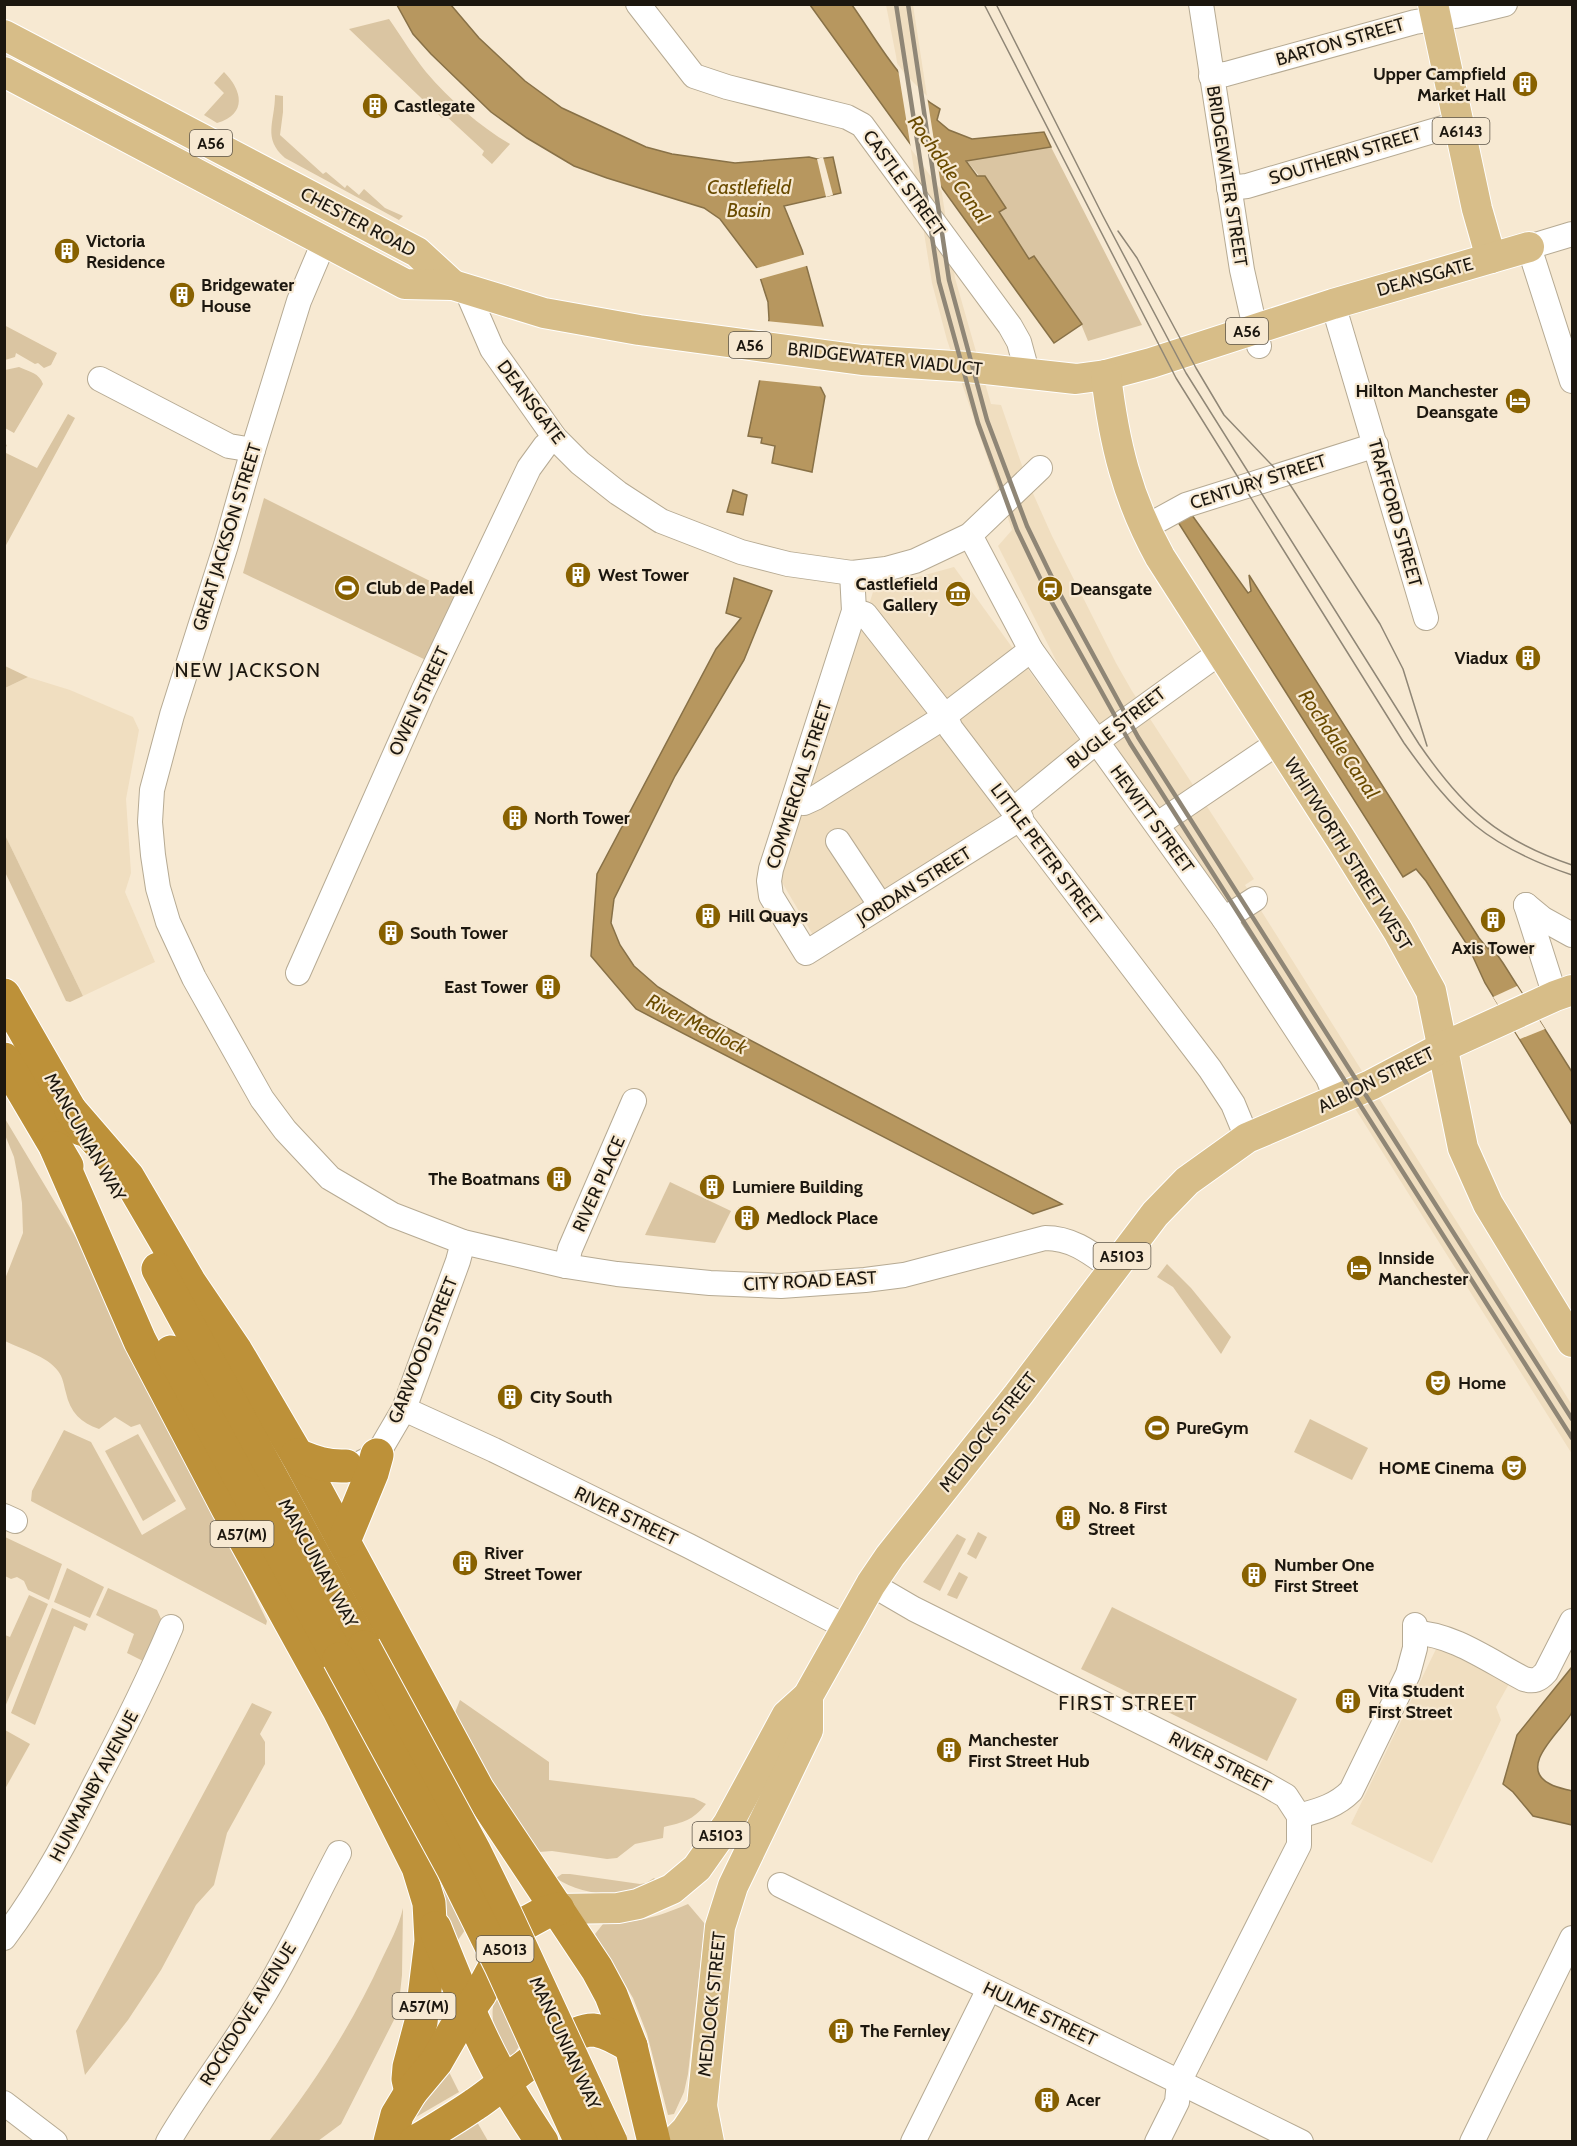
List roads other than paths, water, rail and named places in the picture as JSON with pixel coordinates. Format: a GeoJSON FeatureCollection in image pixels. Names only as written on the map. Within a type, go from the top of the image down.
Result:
{"type":"FeatureCollection","features":[{"type":"Feature","properties":{"kind":"highway","name":"A57(M)"},"geometry":{"type":"LineString","coordinates":[[4,973],[12,1057]]}},
{"type":"Feature","properties":{"kind":"highway","name":"MANCUNIAN WAY"},"geometry":{"type":"LineString","coordinates":[[4,995],[12,1057],[56,1148],[153,1319],[351,1653],[479,1860],[611,2142]]}},
{"type":"Feature","properties":{"kind":"highway","name":"MANCUNIAN WAY"},"geometry":{"type":"LineString","coordinates":[[12,1057],[71,1111],[108,1175],[351,1653],[501,1966],[581,2142]]}},
{"type":"Feature","properties":{"kind":"highway","name":"A57(M)"},"geometry":{"type":"LineString","coordinates":[[71,1111],[128,1177],[190,1283],[236,1351],[297,1455],[478,1790],[572,1909]]}},
{"type":"Feature","properties":{"kind":"highway","name":"A57(M)"},"geometry":{"type":"LineString","coordinates":[[56,1148],[141,1341],[228,1509],[339,1710],[418,1867],[431,1918],[427,1988],[409,2067],[408,2079],[411,2092]]}},
{"type":"Feature","properties":{"kind":"highway"},"geometry":{"type":"LineString","coordinates":[[297,1455],[320,1465],[346,1466]]}},
{"type":"Feature","properties":{"kind":"highway"},"geometry":{"type":"LineString","coordinates":[[344,1541],[377,1455]]}},
{"type":"Feature","properties":{"kind":"highway"},"geometry":{"type":"LineString","coordinates":[[572,1909],[611,1995],[631,2046],[654,2142]]}},
{"type":"Feature","properties":{"kind":"highway","name":"A5013"},"geometry":{"type":"LineString","coordinates":[[411,2092],[436,2062],[520,1926],[544,1913],[572,1909]]}},
{"type":"Feature","properties":{"kind":"highway","name":"A57(M)"},"geometry":{"type":"LineString","coordinates":[[431,1918],[469,2009]]}},
{"type":"Feature","properties":{"kind":"highway"},"geometry":{"type":"LineString","coordinates":[[469,2009],[505,2083],[542,2142]]}},
{"type":"Feature","properties":{"kind":"highway"},"geometry":{"type":"LineString","coordinates":[[415,2142],[475,2105],[556,2045],[576,2033],[594,2030],[631,2046]]}},
{"type":"Feature","properties":{"kind":"highway"},"geometry":{"type":"LineString","coordinates":[[390,2142],[397,2115],[411,2092]]}},
{"type":"Feature","properties":{"kind":"main road","name":"A6143"},"geometry":{"type":"LineString","coordinates":[[1434,11],[1491,258]]}},
{"type":"Feature","properties":{"kind":"main road","name":"CHESTER ROAD"},"geometry":{"type":"LineString","coordinates":[[4,35],[417,252],[460,287]]}},
{"type":"Feature","properties":{"kind":"main road","name":"CHESTER ROAD"},"geometry":{"type":"LineString","coordinates":[[6,74],[405,284],[460,287]]}},
{"type":"Feature","properties":{"kind":"main road","name":"DEANSGATE"},"geometry":{"type":"LineString","coordinates":[[1106,375],[1257,337],[1333,304],[1529,246]]}},
{"type":"Feature","properties":{"kind":"main road","name":"BRIDGEWATER VIADUCT"},"geometry":{"type":"LineString","coordinates":[[460,287],[544,313],[639,330],[862,360],[968,367],[1076,379],[1106,375]]}},
{"type":"Feature","properties":{"kind":"main road","name":"WHITWORTH STREET WEST"},"geometry":{"type":"LineString","coordinates":[[1106,375],[1116,444],[1144,528],[1160,557],[1222,651],[1398,931],[1425,980],[1434,1002],[1459,1137],[1467,1157],[1488,1204],[1572,1342]]}},
{"type":"Feature","properties":{"kind":"main road","name":"ALBION STREET"},"geometry":{"type":"LineString","coordinates":[[1186,1181],[1247,1138],[1337,1101],[1443,1047],[1564,993]]}},
{"type":"Feature","properties":{"kind":"main road","name":"MEDLOCK STREET"},"geometry":{"type":"LineString","coordinates":[[572,1909],[618,1908],[654,1898],[672,1889],[697,1868],[728,1824],[787,1715],[808,1696],[871,1584],[1155,1214],[1186,1181]]}},
{"type":"Feature","properties":{"kind":"main road","name":"MEDLOCK STREET"},"geometry":{"type":"LineString","coordinates":[[674,2142],[686,2130],[702,2106],[720,1927],[733,1886],[808,1730],[808,1696]]}},
{"type":"Feature","properties":{"kind":"main road"},"geometry":{"type":"LineString","coordinates":[[702,2106],[708,2142]]}},
{"type":"Feature","properties":{"kind":"street","name":"CASTLE STREET"},"geometry":{"type":"LineString","coordinates":[[638,4],[694,76],[727,87],[847,117],[862,126],[1010,326],[1019,342],[1028,375]]}},
{"type":"Feature","properties":{"kind":"street","name":"BRIDGEWATER STREET"},"geometry":{"type":"LineString","coordinates":[[1201,4],[1242,270],[1257,337]]}},
{"type":"Feature","properties":{"kind":"street","name":"BARTON STREET"},"geometry":{"type":"LineString","coordinates":[[1211,76],[1226,74],[1403,25],[1434,11],[1505,4]]}},
{"type":"Feature","properties":{"kind":"street","name":"SOUTHERN STREET"},"geometry":{"type":"LineString","coordinates":[[1229,188],[1247,186],[1460,123]]}},
{"type":"Feature","properties":{"kind":"street","name":"DEANSGATE"},"geometry":{"type":"LineString","coordinates":[[1529,246],[1572,234]]}},
{"type":"Feature","properties":{"kind":"street","name":"GREAT JACKSON STREET"},"geometry":{"type":"LineString","coordinates":[[324,242],[299,301],[172,715],[152,790],[150,822],[158,888],[168,922],[194,978],[239,1061],[262,1099],[285,1130],[330,1178],[393,1215],[463,1242]]}},
{"type":"Feature","properties":{"kind":"street"},"geometry":{"type":"LineString","coordinates":[[1529,246],[1572,381]]}},
{"type":"Feature","properties":{"kind":"street","name":"DEANSGATE"},"geometry":{"type":"LineString","coordinates":[[460,287],[492,349],[555,438],[580,462],[618,493],[661,520],[711,542],[767,560],[852,573],[886,569],[915,561],[970,535],[1040,468]]}},
{"type":"Feature","properties":{"kind":"street","name":"TRAFFORD STREET"},"geometry":{"type":"LineString","coordinates":[[1333,304],[1426,618]]}},
{"type":"Feature","properties":{"kind":"street"},"geometry":{"type":"LineString","coordinates":[[99,379],[229,446],[253,450]]}},
{"type":"Feature","properties":{"kind":"street","name":"OWEN STREET"},"geometry":{"type":"LineString","coordinates":[[298,973],[423,691],[529,468],[545,446],[555,438]]}},
{"type":"Feature","properties":{"kind":"street","name":"CENTURY STREET"},"geometry":{"type":"LineString","coordinates":[[1144,528],[1186,505],[1376,445]]}},
{"type":"Feature","properties":{"kind":"street","name":"HEWITT STREET"},"geometry":{"type":"LineString","coordinates":[[970,535],[1031,650],[1224,919],[1328,1078],[1337,1101]]}},
{"type":"Feature","properties":{"kind":"street"},"geometry":{"type":"LineString","coordinates":[[852,573],[854,611]]}},
{"type":"Feature","properties":{"kind":"street","name":"LITTLE PETER STREET"},"geometry":{"type":"LineString","coordinates":[[854,611],[865,614],[945,716],[951,729],[1227,1092],[1247,1138]]}},
{"type":"Feature","properties":{"kind":"street","name":"COMMERCIAL STREET"},"geometry":{"type":"LineString","coordinates":[[806,953],[771,896],[769,881],[854,611]]}},
{"type":"Feature","properties":{"kind":"street"},"geometry":{"type":"LineString","coordinates":[[795,800],[804,802],[815,798],[945,716],[1031,650]]}},
{"type":"Feature","properties":{"kind":"street","name":"BUGLE STREET"},"geometry":{"type":"LineString","coordinates":[[1017,814],[1096,742],[1222,651]]}},
{"type":"Feature","properties":{"kind":"street"},"geometry":{"type":"LineString","coordinates":[[1158,824],[1279,742]]}},
{"type":"Feature","properties":{"kind":"street","name":"JORDAN STREET"},"geometry":{"type":"LineString","coordinates":[[806,953],[1017,814]]}},
{"type":"Feature","properties":{"kind":"street"},"geometry":{"type":"LineString","coordinates":[[838,841],[880,906]]}},
{"type":"Feature","properties":{"kind":"street"},"geometry":{"type":"LineString","coordinates":[[1224,919],[1255,898]]}},
{"type":"Feature","properties":{"kind":"street"},"geometry":{"type":"LineString","coordinates":[[1564,993],[1526,905],[1544,919],[1572,935]]}},
{"type":"Feature","properties":{"kind":"street","name":"RIVER PLACE"},"geometry":{"type":"LineString","coordinates":[[566,1266],[570,1249],[634,1101]]}},
{"type":"Feature","properties":{"kind":"street","name":"CITY ROAD EAST"},"geometry":{"type":"LineString","coordinates":[[463,1242],[566,1266],[617,1274],[711,1283],[781,1286],[904,1275],[1045,1238],[1063,1239],[1082,1247],[1113,1269]]}},
{"type":"Feature","properties":{"kind":"street","name":"GARWOOD STREET"},"geometry":{"type":"LineString","coordinates":[[377,1455],[404,1409],[463,1242]]}},
{"type":"Feature","properties":{"kind":"street","name":"RIVER STREET"},"geometry":{"type":"LineString","coordinates":[[404,1409],[494,1450],[689,1546],[846,1628]]}},
{"type":"Feature","properties":{"kind":"street"},"geometry":{"type":"LineString","coordinates":[[346,1466],[377,1455]]}},
{"type":"Feature","properties":{"kind":"street","name":"RIVER STREET"},"geometry":{"type":"LineString","coordinates":[[871,1584],[914,1610],[1265,1784],[1286,1796],[1299,1816]]}},
{"type":"Feature","properties":{"kind":"street"},"geometry":{"type":"LineString","coordinates":[[1157,2142],[1177,2102],[1179,2082],[1299,1845],[1299,1816],[1342,1801],[1351,1791],[1408,1674],[1415,1648],[1415,1629],[1445,1638],[1524,1679],[1533,1681],[1542,1677],[1546,1672],[1572,1621]]}},
{"type":"Feature","properties":{"kind":"street","name":"HUNMANBY AVENUE"},"geometry":{"type":"LineString","coordinates":[[4,1938],[47,1875],[70,1835],[142,1692],[171,1627]]}},
{"type":"Feature","properties":{"kind":"street","name":"ROCKDOVE AVENUE"},"geometry":{"type":"LineString","coordinates":[[168,2142],[265,1994],[292,1947],[339,1853]]}},
{"type":"Feature","properties":{"kind":"street","name":"HULME STREET"},"geometry":{"type":"LineString","coordinates":[[780,1885],[1301,2142]]}},
{"type":"Feature","properties":{"kind":"street"},"geometry":{"type":"LineString","coordinates":[[1472,2142],[1572,1938]]}},
{"type":"Feature","properties":{"kind":"street"},"geometry":{"type":"LineString","coordinates":[[913,2142],[988,1989]]}},
{"type":"Feature","properties":{"kind":"street"},"geometry":{"type":"LineString","coordinates":[[4,2103],[56,2142]]}},
{"type":"Feature","properties":{"kind":"water","name":"Castlefield Basin"},"geometry":{"type":"Polygon","coordinates":[[[397,5],[451,5],[479,38],[525,81],[562,108],[646,147],[672,154],[735,163],[833,157],[841,193],[784,206],[802,250],[823,326],[820,386],[825,396],[812,472],[772,463],[775,446],[761,443],[762,438],[748,436],[761,374],[769,319],[768,302],[757,268],[720,219],[704,208],[574,166],[527,138],[491,112],[431,54],[413,34],[397,5]]]}},
{"type":"Feature","properties":{"kind":"water","name":"Rochdale Canal"},"geometry":{"type":"Polygon","coordinates":[[[810,5],[852,5],[902,76],[926,100],[940,109],[937,120],[949,130],[972,139],[1044,132],[1051,147],[966,161],[977,176],[985,176],[1006,208],[999,212],[1029,259],[1034,256],[1082,324],[1054,343],[810,5]]]}},
{"type":"Feature","properties":{"kind":"water"},"geometry":{"type":"Polygon","coordinates":[[[733,490],[747,495],[743,515],[727,512],[733,490]]]}},
{"type":"Feature","properties":{"kind":"water","name":"Rochdale Canal"},"geometry":{"type":"Polygon","coordinates":[[[1189,511],[1248,593],[1251,591],[1249,575],[1479,938],[1488,949],[1491,946],[1503,963],[1572,1072],[1572,1125],[1485,983],[1468,946],[1426,881],[1416,869],[1403,877],[1176,519],[1189,511]]]}},
{"type":"Feature","properties":{"kind":"water","name":"River Medlock"},"geometry":{"type":"Polygon","coordinates":[[[734,578],[772,591],[744,660],[675,776],[614,899],[611,923],[620,945],[634,966],[658,987],[708,1018],[1062,1204],[1033,1214],[636,1009],[591,956],[597,874],[716,649],[741,618],[726,613],[734,578]]]}},
{"type":"Feature","properties":{"kind":"water"},"geometry":{"type":"Polygon","coordinates":[[[1572,1667],[1573,1710],[1544,1749],[1538,1768],[1541,1777],[1550,1784],[1572,1791],[1572,1825],[1533,1816],[1513,1792],[1503,1784],[1517,1735],[1572,1667]]]}},
{"type":"Feature","properties":{"kind":"tram line"},"geometry":{"type":"LineString","coordinates":[[984,4],[1176,378],[1404,743],[1440,790],[1475,826],[1517,852],[1572,875]]}},
{"type":"Feature","properties":{"kind":"tram line"},"geometry":{"type":"LineString","coordinates":[[996,4],[1103,216],[1186,373],[1419,744],[1451,786],[1484,819],[1523,845],[1572,865]]}},
{"type":"Feature","properties":{"kind":"tram line"},"geometry":{"type":"LineString","coordinates":[[1118,231],[1137,258],[1224,415],[1289,483],[1380,624],[1403,669],[1427,746]]}},
{"type":"Feature","properties":{"kind":"railway"},"geometry":{"type":"LineString","coordinates":[[896,4],[939,282],[978,423],[1017,530],[1050,599],[1130,743],[1572,1438]]}},
{"type":"Feature","properties":{"kind":"railway"},"geometry":{"type":"LineString","coordinates":[[908,4],[949,280],[987,420],[1027,526],[1060,594],[1138,737],[1572,1419]]}},
{"type":"Feature","properties":{"kind":"place","name":"Upper Campfield Market Hall"},"geometry":{"type":"Point","coordinates":[1525,84]}},
{"type":"Feature","properties":{"kind":"place","name":"Castlegate"},"geometry":{"type":"Point","coordinates":[375,106]}},
{"type":"Feature","properties":{"kind":"place","name":"Victoria Residence"},"geometry":{"type":"Point","coordinates":[67,251]}},
{"type":"Feature","properties":{"kind":"place","name":"Bridgewater House"},"geometry":{"type":"Point","coordinates":[182,295]}},
{"type":"Feature","properties":{"kind":"place","name":"Hilton Manchester Deansgate"},"geometry":{"type":"Point","coordinates":[1518,401]}},
{"type":"Feature","properties":{"kind":"place","name":"West Tower"},"geometry":{"type":"Point","coordinates":[578,575]}},
{"type":"Feature","properties":{"kind":"place","name":"Club de Padel"},"geometry":{"type":"Point","coordinates":[347,588]}},
{"type":"Feature","properties":{"kind":"place","name":"Deansgate"},"geometry":{"type":"Point","coordinates":[1050,589]}},
{"type":"Feature","properties":{"kind":"place","name":"Castlefield Gallery"},"geometry":{"type":"Point","coordinates":[958,594]}},
{"type":"Feature","properties":{"kind":"place","name":"Viadux"},"geometry":{"type":"Point","coordinates":[1528,658]}},
{"type":"Feature","properties":{"kind":"place","name":"North Tower"},"geometry":{"type":"Point","coordinates":[515,818]}},
{"type":"Feature","properties":{"kind":"place","name":"Hill Quays"},"geometry":{"type":"Point","coordinates":[708,916]}},
{"type":"Feature","properties":{"kind":"place","name":"Axis Tower"},"geometry":{"type":"Point","coordinates":[1493,920]}},
{"type":"Feature","properties":{"kind":"place","name":"South Tower"},"geometry":{"type":"Point","coordinates":[391,933]}},
{"type":"Feature","properties":{"kind":"place","name":"East Tower"},"geometry":{"type":"Point","coordinates":[548,987]}},
{"type":"Feature","properties":{"kind":"place","name":"The Boatmans"},"geometry":{"type":"Point","coordinates":[559,1179]}},
{"type":"Feature","properties":{"kind":"place","name":"Lumiere Building"},"geometry":{"type":"Point","coordinates":[712,1187]}},
{"type":"Feature","properties":{"kind":"place","name":"Medlock Place"},"geometry":{"type":"Point","coordinates":[747,1218]}},
{"type":"Feature","properties":{"kind":"place","name":"Innside Manchester"},"geometry":{"type":"Point","coordinates":[1359,1268]}},
{"type":"Feature","properties":{"kind":"place","name":"Home"},"geometry":{"type":"Point","coordinates":[1438,1383]}},
{"type":"Feature","properties":{"kind":"place","name":"City South"},"geometry":{"type":"Point","coordinates":[510,1397]}},
{"type":"Feature","properties":{"kind":"place","name":"PureGym"},"geometry":{"type":"Point","coordinates":[1157,1428]}},
{"type":"Feature","properties":{"kind":"place","name":"HOME Cinema"},"geometry":{"type":"Point","coordinates":[1514,1468]}},
{"type":"Feature","properties":{"kind":"place","name":"No. 8 First Street"},"geometry":{"type":"Point","coordinates":[1068,1518]}},
{"type":"Feature","properties":{"kind":"place","name":"River Street Tower"},"geometry":{"type":"Point","coordinates":[465,1563]}},
{"type":"Feature","properties":{"kind":"place","name":"Number One First Street"},"geometry":{"type":"Point","coordinates":[1254,1575]}},
{"type":"Feature","properties":{"kind":"place","name":"Vita Student First Street"},"geometry":{"type":"Point","coordinates":[1348,1701]}},
{"type":"Feature","properties":{"kind":"place","name":"Manchester First Street Hub"},"geometry":{"type":"Point","coordinates":[949,1750]}},
{"type":"Feature","properties":{"kind":"place","name":"The Fernley"},"geometry":{"type":"Point","coordinates":[841,2031]}},
{"type":"Feature","properties":{"kind":"place","name":"Acer"},"geometry":{"type":"Point","coordinates":[1047,2100]}},
{"type":"Feature","properties":{"kind":"district","name":"NEW JACKSON"},"geometry":{"type":"Point","coordinates":[248,670]}},
{"type":"Feature","properties":{"kind":"district","name":"FIRST STREET"},"geometry":{"type":"Point","coordinates":[1128,1703]}}]}
